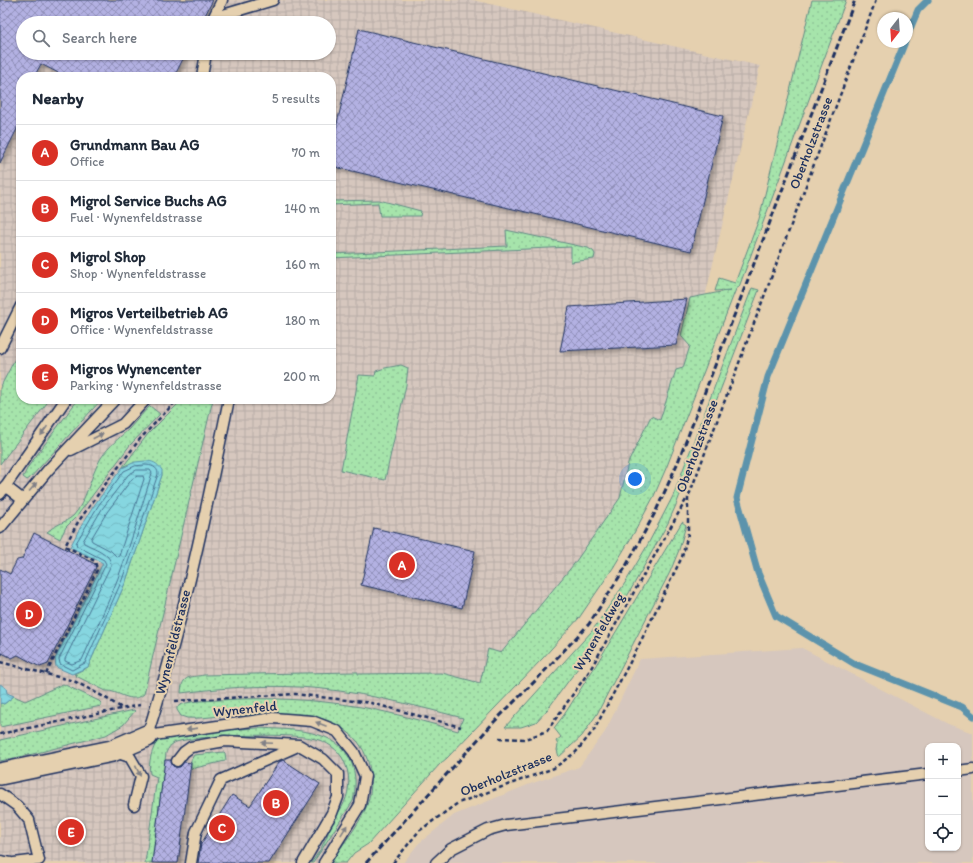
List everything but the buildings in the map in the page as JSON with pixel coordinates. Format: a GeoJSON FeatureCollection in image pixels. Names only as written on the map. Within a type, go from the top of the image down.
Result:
{"type":"FeatureCollection","features":[{"type":"Feature","properties":{"kind":"street"},"geometry":{"type":"LineString","coordinates":[[0,774],[112,751],[147,736]]}},
{"type":"Feature","properties":{"kind":"lane"},"geometry":{"type":"LineString","coordinates":[[214,16],[222,0]]}},
{"type":"Feature","properties":{"kind":"lane"},"geometry":{"type":"LineString","coordinates":[[227,16],[273,0]]}},
{"type":"Feature","properties":{"kind":"lane"},"geometry":{"type":"LineString","coordinates":[[203,72],[205,60]]}},
{"type":"Feature","properties":{"kind":"lane"},"geometry":{"type":"LineString","coordinates":[[204,65],[208,72]]}},
{"type":"Feature","properties":{"kind":"lane"},"geometry":{"type":"LineString","coordinates":[[0,348],[16,316]]}},
{"type":"Feature","properties":{"kind":"lane"},"geometry":{"type":"LineString","coordinates":[[23,500],[3,490],[63,404]]}},
{"type":"Feature","properties":{"kind":"lane"},"geometry":{"type":"LineString","coordinates":[[0,528],[23,500],[110,404]]}},
{"type":"Feature","properties":{"kind":"lane"},"geometry":{"type":"LineString","coordinates":[[64,454],[123,424],[141,404]]}},
{"type":"Feature","properties":{"kind":"lane","name":"Wynenfeldstrasse"},"geometry":{"type":"LineString","coordinates":[[147,736],[158,702],[179,620],[211,485],[228,404]]}},
{"type":"Feature","properties":{"kind":"lane","name":"Wynenfeld"},"geometry":{"type":"LineString","coordinates":[[147,736],[273,718],[312,721],[338,731],[354,752],[365,776],[360,805],[324,863]]}},
{"type":"Feature","properties":{"kind":"lane"},"geometry":{"type":"LineString","coordinates":[[177,761],[184,752],[191,747],[225,742],[300,745],[323,759],[338,774],[338,797],[332,813],[303,863]]}},
{"type":"Feature","properties":{"kind":"lane"},"geometry":{"type":"LineString","coordinates":[[191,863],[196,832],[220,780],[300,745]]}},
{"type":"Feature","properties":{"kind":"lane"},"geometry":{"type":"LineString","coordinates":[[112,751],[130,757],[141,776],[134,805]]}},
{"type":"Feature","properties":{"kind":"lane"},"geometry":{"type":"LineString","coordinates":[[961,771],[973,769]]}},
{"type":"Feature","properties":{"kind":"lane"},"geometry":{"type":"LineString","coordinates":[[436,863],[451,848],[488,830],[506,825],[925,774]]}},
{"type":"Feature","properties":{"kind":"lane"},"geometry":{"type":"LineString","coordinates":[[0,794],[17,806],[29,820],[38,862],[14,863]]}},
{"type":"Feature","properties":{"kind":"lane"},"geometry":{"type":"LineString","coordinates":[[0,861],[11,863]]}},
{"type":"Feature","properties":{"kind":"path","name":"Oberholzstrasse"},"geometry":{"type":"LineString","coordinates":[[393,863],[419,831],[458,803],[554,768],[576,752],[594,730],[637,649],[682,557],[688,534],[688,498],[876,0]]}},
{"type":"Feature","properties":{"kind":"path"},"geometry":{"type":"LineString","coordinates":[[46,674],[97,570],[95,561],[65,546],[78,522],[103,487],[140,439],[173,404]]}},
{"type":"Feature","properties":{"kind":"path","name":"Wynenfeldweg"},"geometry":{"type":"LineString","coordinates":[[499,738],[525,740],[547,731],[590,670],[688,498]]}},
{"type":"Feature","properties":{"kind":"path"},"geometry":{"type":"LineString","coordinates":[[0,662],[74,681],[122,708]]}},
{"type":"Feature","properties":{"kind":"path"},"geometry":{"type":"LineString","coordinates":[[0,734],[122,708],[158,702]]}},
{"type":"Feature","properties":{"kind":"shaded area"},"geometry":{"type":"Polygon","coordinates":[[[0,0],[473,0],[760,66],[666,461],[634,529],[345,863],[0,863],[0,0]]]}},
{"type":"Feature","properties":{"kind":"shaded area"},"geometry":{"type":"Polygon","coordinates":[[[802,648],[948,724],[973,733],[973,863],[403,863],[418,844],[454,815],[530,784],[579,767],[605,732],[640,659],[802,648]]]}},
{"type":"Feature","properties":{"kind":"green space"},"geometry":{"type":"Polygon","coordinates":[[[812,0],[846,0],[739,287],[736,289],[667,466],[654,496],[634,533],[613,568],[579,618],[542,659],[440,764],[368,844],[354,853],[346,863],[329,863],[351,834],[362,816],[371,788],[370,769],[367,759],[354,737],[332,722],[303,715],[267,714],[187,718],[181,716],[177,710],[177,707],[191,702],[237,699],[308,700],[373,709],[458,731],[463,718],[402,703],[341,691],[269,686],[225,688],[181,693],[183,683],[188,678],[204,675],[358,672],[358,674],[442,673],[480,683],[488,649],[501,653],[574,564],[620,498],[628,463],[651,416],[660,420],[676,370],[683,368],[690,346],[681,336],[690,298],[731,290],[715,291],[719,278],[735,283],[759,219],[812,0]]]}},
{"type":"Feature","properties":{"kind":"green space"},"geometry":{"type":"Polygon","coordinates":[[[379,200],[421,211],[420,216],[380,216],[378,203],[336,205],[336,201],[379,200]]]}},
{"type":"Feature","properties":{"kind":"green space"},"geometry":{"type":"Polygon","coordinates":[[[506,230],[588,248],[595,254],[594,259],[571,262],[571,247],[336,258],[336,254],[507,246],[506,230]]]}},
{"type":"Feature","properties":{"kind":"green space"},"geometry":{"type":"Polygon","coordinates":[[[752,288],[759,290],[676,505],[668,523],[629,593],[606,630],[547,710],[536,722],[521,727],[505,727],[592,631],[625,583],[647,546],[673,496],[752,288]]]}},
{"type":"Feature","properties":{"kind":"green space"},"geometry":{"type":"Polygon","coordinates":[[[16,357],[16,404],[46,404],[0,464],[0,388],[16,357]]]}},
{"type":"Feature","properties":{"kind":"green space"},"geometry":{"type":"Polygon","coordinates":[[[401,365],[408,368],[406,385],[385,480],[341,470],[359,375],[375,376],[376,371],[401,365]]]}},
{"type":"Feature","properties":{"kind":"green space"},"geometry":{"type":"Polygon","coordinates":[[[75,404],[97,404],[27,480],[23,477],[28,467],[75,404]]]}},
{"type":"Feature","properties":{"kind":"green space"},"geometry":{"type":"Polygon","coordinates":[[[178,404],[212,404],[144,694],[139,697],[129,698],[111,691],[106,691],[74,674],[88,667],[126,581],[162,475],[128,464],[122,468],[148,434],[178,404]]]}},
{"type":"Feature","properties":{"kind":"green space"},"geometry":{"type":"Polygon","coordinates":[[[150,406],[160,414],[130,445],[77,516],[66,527],[60,539],[47,532],[73,516],[78,510],[101,458],[150,406]]]}},
{"type":"Feature","properties":{"kind":"green space"},"geometry":{"type":"Polygon","coordinates":[[[682,522],[686,525],[679,550],[670,572],[597,714],[582,736],[559,757],[557,750],[558,745],[556,741],[561,737],[554,728],[596,665],[682,522]]]}},
{"type":"Feature","properties":{"kind":"green space"},"geometry":{"type":"Polygon","coordinates":[[[63,684],[99,701],[101,706],[0,727],[1,703],[4,704],[14,696],[25,701],[63,684]]]}},
{"type":"Feature","properties":{"kind":"green space"},"geometry":{"type":"Polygon","coordinates":[[[135,711],[123,725],[106,735],[0,761],[0,740],[135,711]]]}},
{"type":"Feature","properties":{"kind":"green space"},"geometry":{"type":"Polygon","coordinates":[[[258,728],[284,729],[312,733],[325,737],[336,743],[346,752],[352,764],[355,782],[353,801],[313,863],[311,863],[327,837],[333,820],[342,807],[346,797],[349,782],[348,771],[342,757],[332,747],[319,740],[291,736],[248,735],[187,740],[176,742],[171,745],[166,753],[152,863],[145,863],[157,777],[150,774],[150,760],[152,751],[158,739],[224,730],[258,728]]]}},
{"type":"Feature","properties":{"kind":"green space"},"geometry":{"type":"Polygon","coordinates":[[[224,752],[225,761],[191,769],[191,760],[194,755],[224,752]]]}},
{"type":"Feature","properties":{"kind":"water"},"geometry":{"type":"Polygon","coordinates":[[[145,461],[157,464],[162,470],[162,475],[126,581],[88,667],[72,674],[56,667],[55,659],[103,563],[70,547],[95,504],[122,468],[135,462],[145,461]]]}},
{"type":"Feature","properties":{"kind":"water"},"geometry":{"type":"Polygon","coordinates":[[[0,684],[6,688],[7,693],[14,696],[4,704],[0,704],[0,684]]]}},
{"type":"Feature","properties":{"kind":"waterway"},"geometry":{"type":"LineString","coordinates":[[913,22],[918,10],[928,0]]}},
{"type":"Feature","properties":{"kind":"waterway"},"geometry":{"type":"LineString","coordinates":[[903,48],[768,377],[737,498],[758,573],[776,616],[855,664],[962,707],[973,716]]}},
{"type":"Feature","properties":{"kind":"railway"},"geometry":{"type":"LineString","coordinates":[[366,863],[494,722],[589,624],[625,568],[656,511],[678,462],[855,0]]}},
{"type":"Feature","properties":{"kind":"place","name":"Grundmann Bau AG"},"geometry":{"type":"Point","coordinates":[402,565]}},
{"type":"Feature","properties":{"kind":"place","name":"Migros Verteilbetrieb AG"},"geometry":{"type":"Point","coordinates":[29,614]}},
{"type":"Feature","properties":{"kind":"place","name":"Migrol Service Buchs AG"},"geometry":{"type":"Point","coordinates":[276,803]}},
{"type":"Feature","properties":{"kind":"place","name":"Migrol Shop"},"geometry":{"type":"Point","coordinates":[222,828]}},
{"type":"Feature","properties":{"kind":"place","name":"Migros Wynencenter"},"geometry":{"type":"Point","coordinates":[71,832]}}]}
